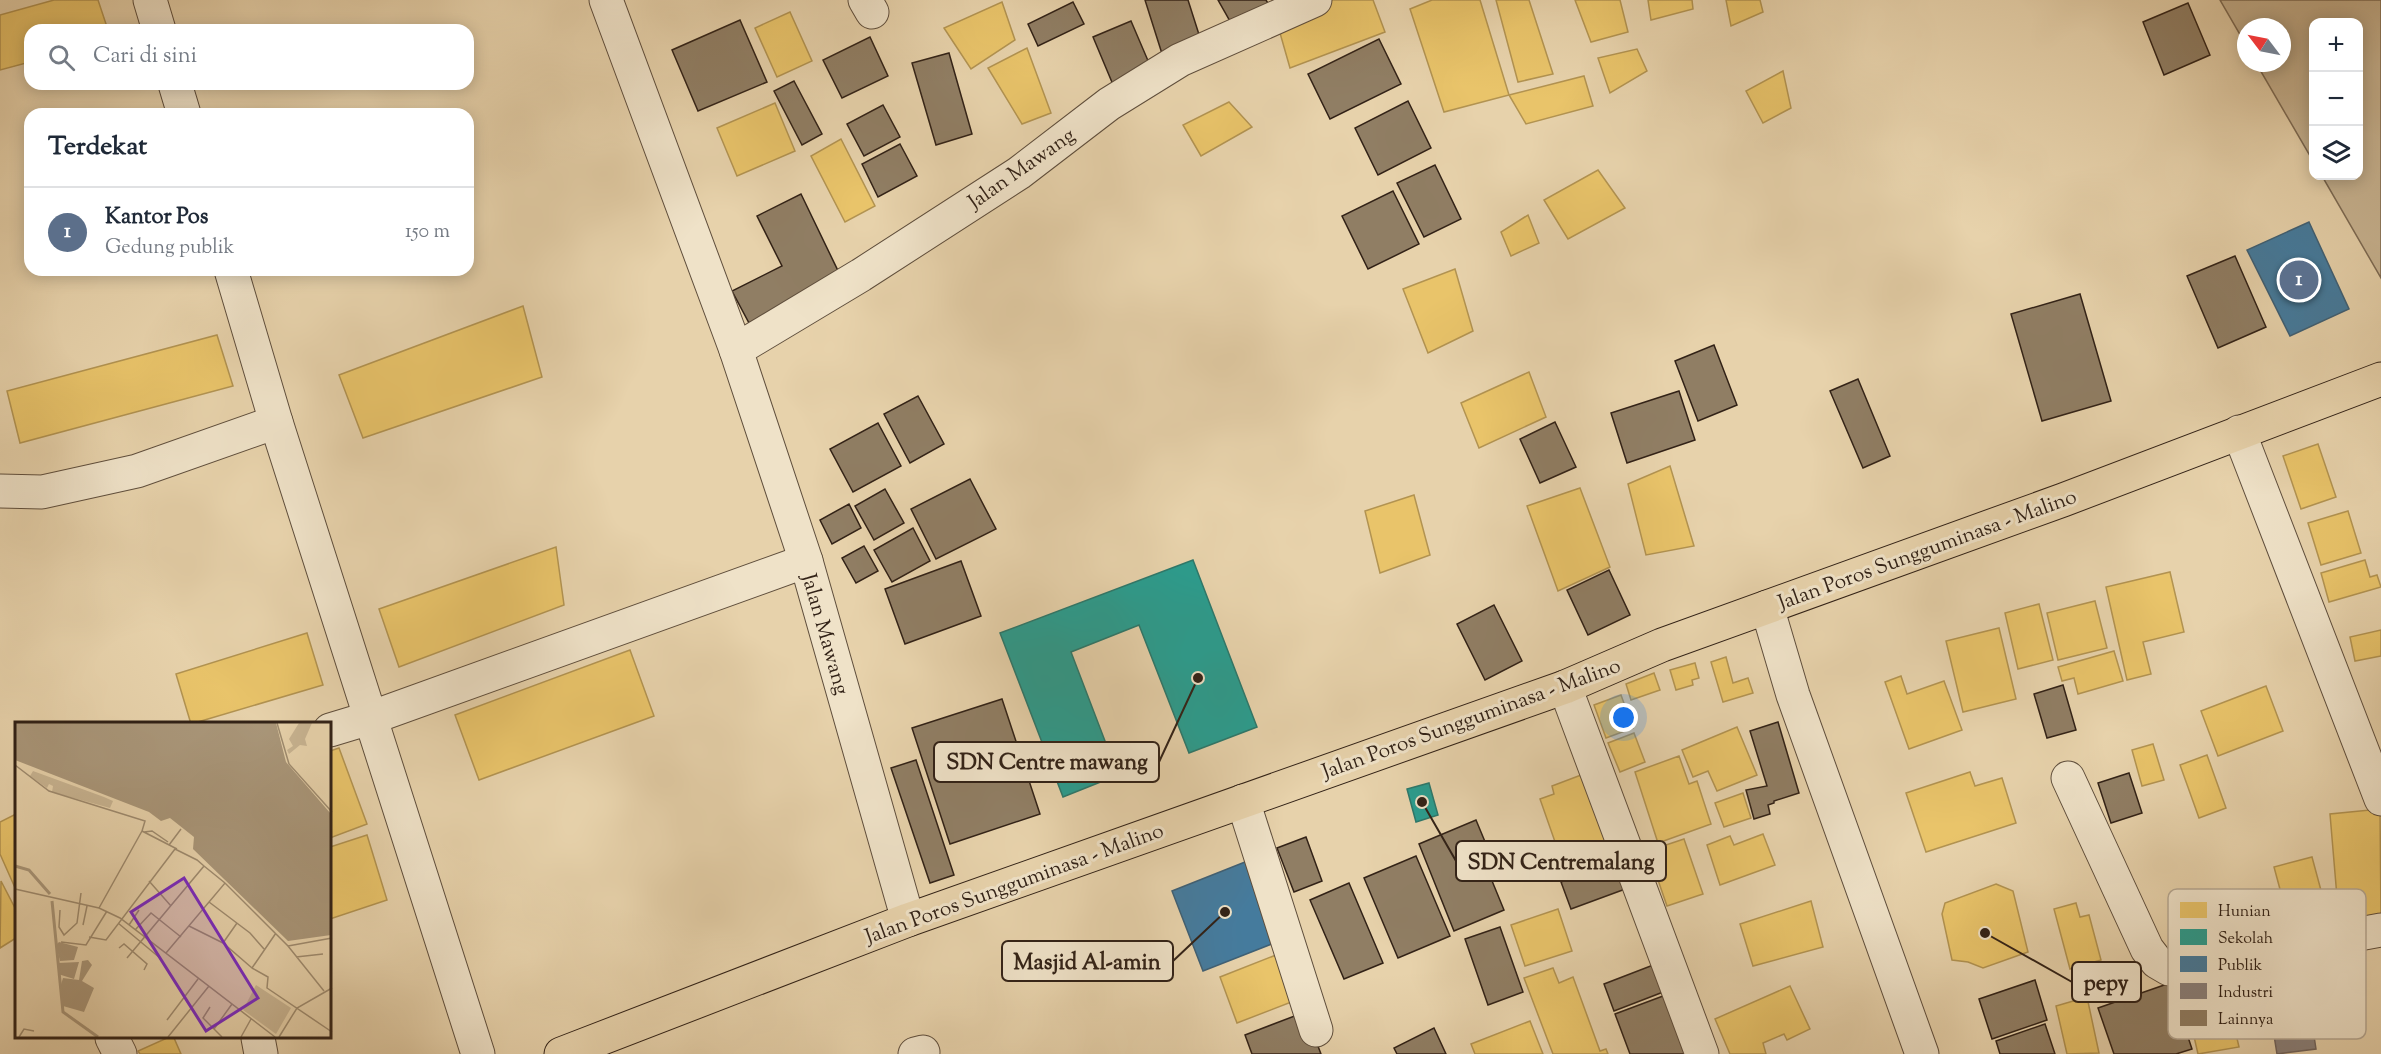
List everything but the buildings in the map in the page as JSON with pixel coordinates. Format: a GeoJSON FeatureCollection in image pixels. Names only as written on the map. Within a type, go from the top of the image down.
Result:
{"type":"FeatureCollection","features":[{"type":"Feature","properties":{"kind":"main road","name":"Jalan Poros Sungguminasa - Malino"},"geometry":{"type":"LineString","coordinates":[[561,1054],[908,920],[1565,687],[1662,645],[2063,500],[2381,379]]}},
{"type":"Feature","properties":{"kind":"street"},"geometry":{"type":"LineString","coordinates":[[150,0],[157,24]]}},
{"type":"Feature","properties":{"kind":"street","name":"Jalan Mawang"},"geometry":{"type":"LineString","coordinates":[[606,0],[735,350],[806,561],[908,920]]}},
{"type":"Feature","properties":{"kind":"street","name":"Jalan Mawang"},"geometry":{"type":"LineString","coordinates":[[735,350],[861,275],[1019,173],[1109,104],[1180,60],[1277,7],[1314,0]]}},
{"type":"Feature","properties":{"kind":"street"},"geometry":{"type":"LineString","coordinates":[[177,90],[182,108]]}},
{"type":"Feature","properties":{"kind":"street"},"geometry":{"type":"LineString","coordinates":[[233,276],[276,422],[373,717],[478,1054]]}},
{"type":"Feature","properties":{"kind":"street"},"geometry":{"type":"LineString","coordinates":[[0,492],[42,492],[137,471],[276,422]]}},
{"type":"Feature","properties":{"kind":"street"},"geometry":{"type":"LineString","coordinates":[[2239,432],[2381,799]]}},
{"type":"Feature","properties":{"kind":"street"},"geometry":{"type":"LineString","coordinates":[[332,729],[373,717],[806,561]]}},
{"type":"Feature","properties":{"kind":"street"},"geometry":{"type":"LineString","coordinates":[[1767,607],[1776,645],[1922,1054]]}},
{"type":"Feature","properties":{"kind":"street"},"geometry":{"type":"LineString","coordinates":[[1565,687],[1702,1054]]}},
{"type":"Feature","properties":{"kind":"street"},"geometry":{"type":"LineString","coordinates":[[2068,778],[2147,949],[2157,962],[2168,968]]}},
{"type":"Feature","properties":{"kind":"street"},"geometry":{"type":"LineString","coordinates":[[1243,801],[1316,1030]]}},
{"type":"Feature","properties":{"kind":"street"},"geometry":{"type":"LineString","coordinates":[[2366,933],[2381,930]]}},
{"type":"Feature","properties":{"kind":"street"},"geometry":{"type":"LineString","coordinates":[[112,1039],[120,1054]]}},
{"type":"Feature","properties":{"kind":"street"},"geometry":{"type":"LineString","coordinates":[[258,1039],[261,1054]]}},
{"type":"Feature","properties":{"kind":"shaded area"},"geometry":{"type":"Polygon","coordinates":[[[2220,0],[2381,0],[2381,278],[2324,180],[2363,180],[2363,18],[2309,18],[2309,154],[2261,72],[2291,72],[2291,18],[2237,18],[2237,29],[2220,0]]]}},
{"type":"Feature","properties":{"kind":"place","name":"Kantor Pos"},"geometry":{"type":"Point","coordinates":[2299,280]}},
{"type":"Feature","properties":{"kind":"place","name":"SDN Centre mawang"},"geometry":{"type":"Point","coordinates":[1198,678]}},
{"type":"Feature","properties":{"kind":"place","name":"SDN Centremalang"},"geometry":{"type":"Point","coordinates":[1422,802]}},
{"type":"Feature","properties":{"kind":"place","name":"Masjid Al-amin"},"geometry":{"type":"Point","coordinates":[1225,912]}},
{"type":"Feature","properties":{"kind":"place","name":"pepy"},"geometry":{"type":"Point","coordinates":[1985,933]}}]}
